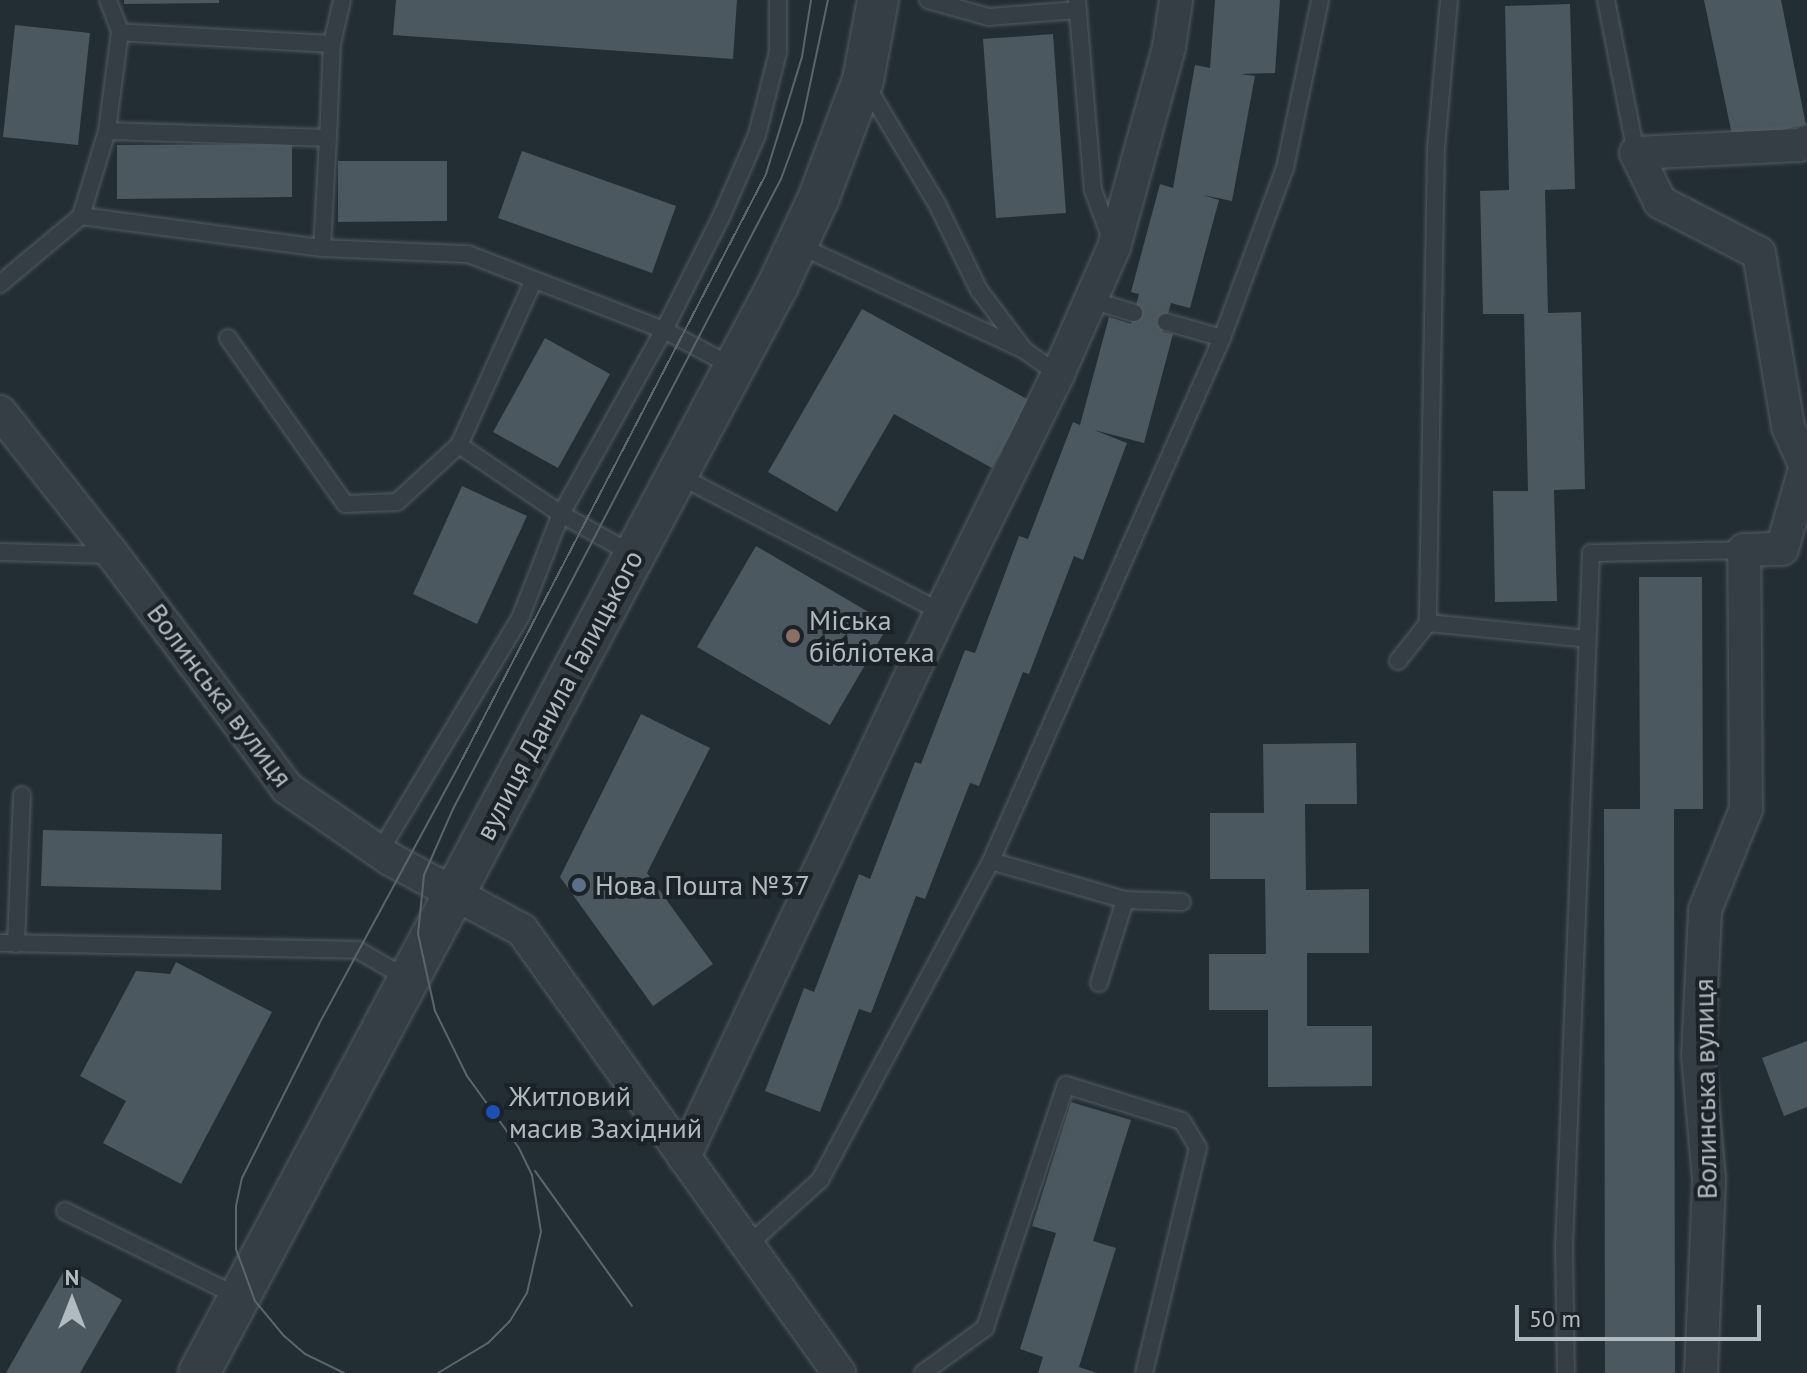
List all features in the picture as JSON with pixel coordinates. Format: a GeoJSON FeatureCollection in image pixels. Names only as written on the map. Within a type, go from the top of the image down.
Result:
{"type":"FeatureCollection","features":[{"type":"Feature","properties":{"kind":"street","name":"вулиця Данила Галицького"},"geometry":{"type":"LineString","coordinates":[[199,1373],[797,244],[819,197],[863,80],[878,0]]}},
{"type":"Feature","properties":{"kind":"street"},"geometry":{"type":"LineString","coordinates":[[684,1157],[941,612],[1058,374],[1114,247],[1169,47],[1176,0]]}},
{"type":"Feature","properties":{"kind":"street"},"geometry":{"type":"LineString","coordinates":[[1744,550],[1782,549],[1806,469],[1788,427],[1759,253],[1660,202],[1636,153],[1799,145],[1807,142]]}},
{"type":"Feature","properties":{"kind":"street","name":"Волинська вулиця"},"geometry":{"type":"LineString","coordinates":[[0,412],[113,555],[287,788],[380,851],[522,930],[839,1373]]}},
{"type":"Feature","properties":{"kind":"street","name":"Волинська вулиця"},"geometry":{"type":"LineString","coordinates":[[1701,1373],[1709,1179],[1698,1055],[1705,910],[1746,809],[1744,550]]}},
{"type":"Feature","properties":{"kind":"lane"},"geometry":{"type":"LineString","coordinates":[[0,284],[81,216],[107,131],[120,32],[108,0]]}},
{"type":"Feature","properties":{"kind":"lane"},"geometry":{"type":"LineString","coordinates":[[322,248],[332,44],[342,0]]}},
{"type":"Feature","properties":{"kind":"lane"},"geometry":{"type":"LineString","coordinates":[[380,851],[521,616],[561,514],[664,330],[722,215],[757,135],[778,52],[778,0]]}},
{"type":"Feature","properties":{"kind":"lane"},"geometry":{"type":"LineString","coordinates":[[928,0],[989,17],[1078,5],[1093,190],[1114,247]]}},
{"type":"Feature","properties":{"kind":"lane"},"geometry":{"type":"LineString","coordinates":[[747,1246],[820,1180],[991,861],[1222,338],[1285,168],[1320,0]]}},
{"type":"Feature","properties":{"kind":"lane"},"geometry":{"type":"LineString","coordinates":[[1398,661],[1428,623],[1436,148],[1449,0]]}},
{"type":"Feature","properties":{"kind":"lane"},"geometry":{"type":"LineString","coordinates":[[1606,0],[1636,153]]}},
{"type":"Feature","properties":{"kind":"lane"},"geometry":{"type":"LineString","coordinates":[[120,32],[332,44]]}},
{"type":"Feature","properties":{"kind":"lane"},"geometry":{"type":"LineString","coordinates":[[863,80],[937,204],[979,290],[1024,350]]}},
{"type":"Feature","properties":{"kind":"lane"},"geometry":{"type":"LineString","coordinates":[[107,131],[328,138]]}},
{"type":"Feature","properties":{"kind":"lane"},"geometry":{"type":"LineString","coordinates":[[81,216],[322,248],[468,254],[664,330],[734,367]]}},
{"type":"Feature","properties":{"kind":"lane"},"geometry":{"type":"LineString","coordinates":[[797,244],[1024,350],[1058,374]]}},
{"type":"Feature","properties":{"kind":"lane"},"geometry":{"type":"LineString","coordinates":[[228,338],[345,504],[397,502],[459,445],[534,280]]}},
{"type":"Feature","properties":{"kind":"lane"},"geometry":{"type":"LineString","coordinates":[[1091,300],[1134,313]]}},
{"type":"Feature","properties":{"kind":"lane"},"geometry":{"type":"LineString","coordinates":[[1166,322],[1222,338]]}},
{"type":"Feature","properties":{"kind":"lane"},"geometry":{"type":"LineString","coordinates":[[459,445],[561,514],[634,555]]}},
{"type":"Feature","properties":{"kind":"lane"},"geometry":{"type":"LineString","coordinates":[[677,475],[941,612]]}},
{"type":"Feature","properties":{"kind":"lane"},"geometry":{"type":"LineString","coordinates":[[1566,1373],[1565,1231],[1591,553],[1744,550]]}},
{"type":"Feature","properties":{"kind":"lane"},"geometry":{"type":"LineString","coordinates":[[0,552],[113,555]]}},
{"type":"Feature","properties":{"kind":"lane"},"geometry":{"type":"LineString","coordinates":[[1428,623],[1587,639]]}},
{"type":"Feature","properties":{"kind":"lane"},"geometry":{"type":"LineString","coordinates":[[22,795],[8,944],[358,950],[408,979]]}},
{"type":"Feature","properties":{"kind":"lane"},"geometry":{"type":"LineString","coordinates":[[991,861],[1125,900],[1182,902]]}},
{"type":"Feature","properties":{"kind":"lane"},"geometry":{"type":"LineString","coordinates":[[1099,983],[1125,900]]}},
{"type":"Feature","properties":{"kind":"lane"},"geometry":{"type":"LineString","coordinates":[[923,1373],[985,1328],[1066,1085],[1182,1121],[1198,1148],[1144,1373]]}},
{"type":"Feature","properties":{"kind":"lane"},"geometry":{"type":"LineString","coordinates":[[65,1211],[239,1297]]}},
{"type":"Feature","properties":{"kind":"building"},"geometry":{"type":"Polygon","coordinates":[[[124,0],[219,0],[219,3],[124,4],[124,0]]]}},
{"type":"Feature","properties":{"kind":"building"},"geometry":{"type":"Polygon","coordinates":[[[396,0],[737,0],[733,59],[393,35],[396,0]]]}},
{"type":"Feature","properties":{"kind":"building"},"geometry":{"type":"Polygon","coordinates":[[[1215,0],[1280,0],[1275,73],[1240,74],[1255,76],[1232,201],[1203,195],[1219,200],[1190,308],[1171,303],[1163,332],[1173,334],[1144,443],[1094,430],[1127,443],[1083,560],[1074,556],[1029,674],[1023,672],[979,786],[970,783],[925,899],[916,896],[871,1013],[859,1009],[820,1112],[765,1091],[804,988],[814,992],[859,874],[870,879],[915,762],[921,764],[965,650],[975,653],[1019,536],[1028,539],[1073,422],[1080,425],[1109,317],[1131,324],[1139,294],[1131,292],[1160,184],[1173,188],[1195,65],[1210,68],[1215,0]]]}},
{"type":"Feature","properties":{"kind":"building"},"geometry":{"type":"Polygon","coordinates":[[[1704,0],[1781,0],[1806,125],[1733,140],[1704,0]]]}},
{"type":"Feature","properties":{"kind":"building"},"geometry":{"type":"Polygon","coordinates":[[[1570,4],[1575,189],[1545,190],[1548,313],[1581,312],[1585,489],[1554,490],[1557,601],[1495,602],[1493,491],[1528,491],[1524,314],[1483,314],[1480,191],[1509,190],[1505,6],[1570,4]]]}},
{"type":"Feature","properties":{"kind":"building"},"geometry":{"type":"Polygon","coordinates":[[[15,25],[90,33],[78,145],[3,137],[15,25]]]}},
{"type":"Feature","properties":{"kind":"building"},"geometry":{"type":"Polygon","coordinates":[[[1053,34],[1066,213],[996,218],[983,39],[1053,34]]]}},
{"type":"Feature","properties":{"kind":"building"},"geometry":{"type":"Polygon","coordinates":[[[292,144],[292,197],[117,199],[117,145],[292,144]]]}},
{"type":"Feature","properties":{"kind":"building"},"geometry":{"type":"Polygon","coordinates":[[[522,151],[676,206],[652,273],[498,218],[522,151]]]}},
{"type":"Feature","properties":{"kind":"building"},"geometry":{"type":"Polygon","coordinates":[[[338,161],[447,161],[447,221],[338,222],[338,161]]]}},
{"type":"Feature","properties":{"kind":"building"},"geometry":{"type":"Polygon","coordinates":[[[862,309],[1029,400],[992,468],[894,414],[837,512],[768,472],[862,309]]]}},
{"type":"Feature","properties":{"kind":"building"},"geometry":{"type":"Polygon","coordinates":[[[545,338],[610,374],[558,468],[493,432],[545,338]]]}},
{"type":"Feature","properties":{"kind":"building"},"geometry":{"type":"Polygon","coordinates":[[[462,486],[527,516],[477,624],[413,594],[462,486]]]}},
{"type":"Feature","properties":{"kind":"building","name":"Міська бібліотека"},"geometry":{"type":"Polygon","coordinates":[[[756,546],[889,624],[830,725],[697,647],[756,546]]]}},
{"type":"Feature","properties":{"kind":"building"},"geometry":{"type":"Polygon","coordinates":[[[1639,577],[1702,577],[1703,809],[1674,809],[1675,1373],[1605,1373],[1604,809],[1640,809],[1639,577]]]}},
{"type":"Feature","properties":{"kind":"building"},"geometry":{"type":"Polygon","coordinates":[[[641,714],[710,748],[647,873],[713,964],[653,1006],[560,877],[641,714]]]}},
{"type":"Feature","properties":{"kind":"building"},"geometry":{"type":"Polygon","coordinates":[[[1356,743],[1357,804],[1305,804],[1306,890],[1369,889],[1369,953],[1307,953],[1307,1026],[1372,1026],[1372,1086],[1268,1087],[1268,1010],[1209,1010],[1209,954],[1266,954],[1265,879],[1210,879],[1210,813],[1264,813],[1263,744],[1356,743]]]}},
{"type":"Feature","properties":{"kind":"building"},"geometry":{"type":"Polygon","coordinates":[[[43,830],[222,834],[221,890],[41,886],[43,830]]]}},
{"type":"Feature","properties":{"kind":"building"},"geometry":{"type":"Polygon","coordinates":[[[176,962],[272,1012],[181,1184],[103,1143],[126,1101],[80,1076],[136,971],[170,974],[176,962]]]}},
{"type":"Feature","properties":{"kind":"building"},"geometry":{"type":"Polygon","coordinates":[[[1807,1041],[1807,1107],[1784,1116],[1762,1058],[1807,1041]]]}},
{"type":"Feature","properties":{"kind":"building"},"geometry":{"type":"Polygon","coordinates":[[[1071,1102],[1131,1120],[1093,1241],[1116,1248],[1079,1367],[1097,1373],[1038,1373],[1043,1357],[1020,1349],[1056,1233],[1032,1226],[1071,1102]]]}},
{"type":"Feature","properties":{"kind":"building"},"geometry":{"type":"Polygon","coordinates":[[[66,1267],[122,1300],[80,1373],[6,1373],[66,1267]]]}},
{"type":"Feature","properties":{"kind":"tram line"},"geometry":{"type":"LineString","coordinates":[[344,1373],[305,1354],[284,1336],[255,1301],[236,1249],[236,1206],[242,1178],[319,1024],[458,767],[766,174],[802,57],[811,0]]}},
{"type":"Feature","properties":{"kind":"tram line"},"geometry":{"type":"LineString","coordinates":[[438,1373],[488,1343],[510,1321],[527,1293],[541,1232],[532,1175],[519,1148],[467,1076],[435,1011],[418,934],[424,875],[453,809],[781,179],[802,122],[828,0]]}},
{"type":"Feature","properties":{"kind":"tram line"},"geometry":{"type":"LineString","coordinates":[[535,1171],[632,1306]]}},
{"type":"Feature","properties":{"kind":"place","name":"Міська бібліотека"},"geometry":{"type":"Point","coordinates":[793,636]}},
{"type":"Feature","properties":{"kind":"place","name":"Нова Пошта №37"},"geometry":{"type":"Point","coordinates":[579,885]}},
{"type":"Feature","properties":{"kind":"place","name":"Житловий масив Західний"},"geometry":{"type":"Point","coordinates":[493,1112]}}]}
